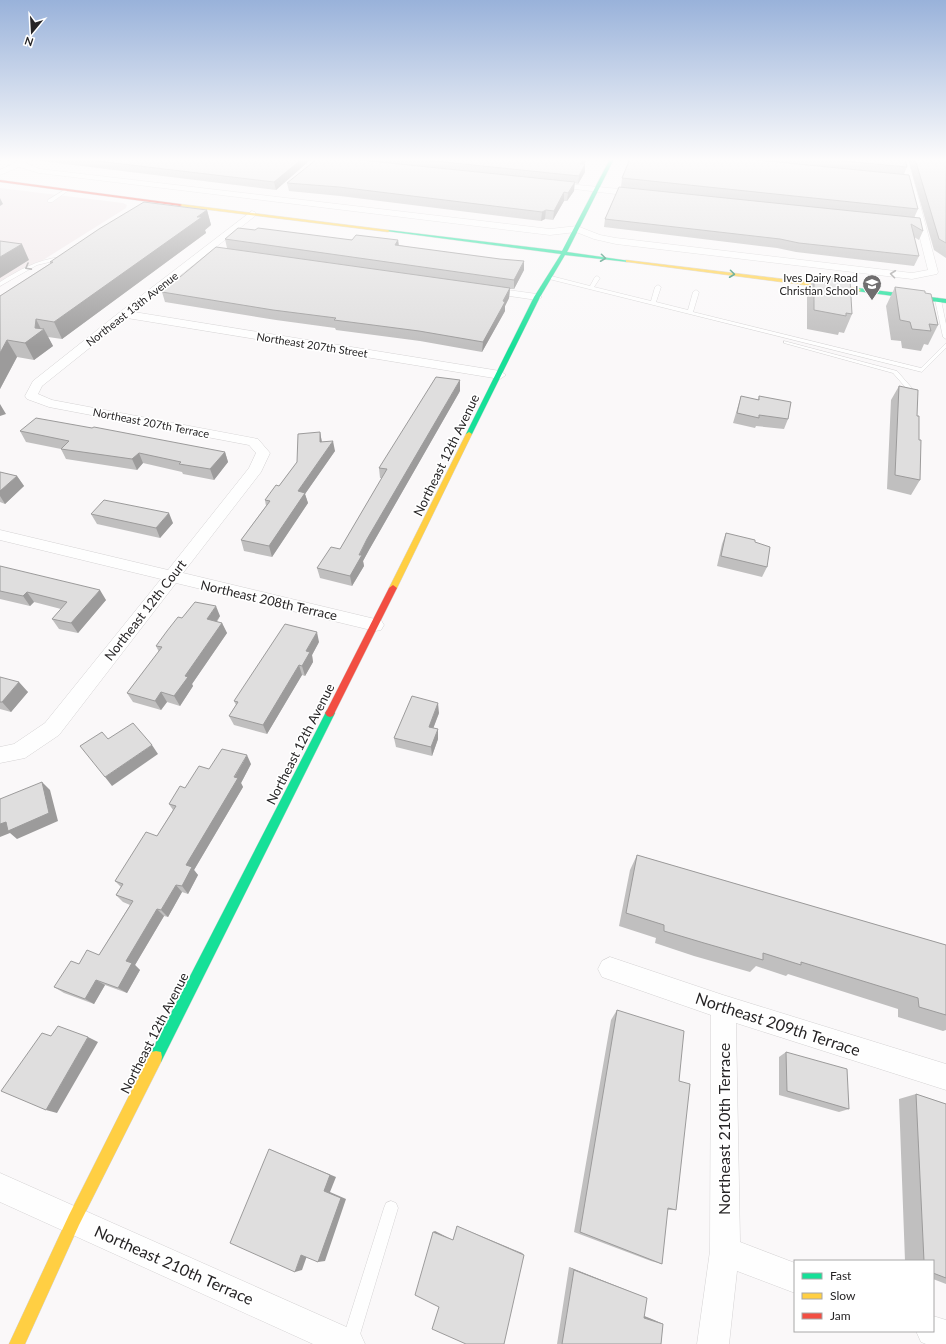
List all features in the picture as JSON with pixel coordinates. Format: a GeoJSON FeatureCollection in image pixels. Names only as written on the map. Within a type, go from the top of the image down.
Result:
{"type":"FeatureCollection","features":[{"type":"Feature","properties":{"kind":"main road"},"geometry":{"type":"LineString","coordinates":[[312,222],[942,301]]}},
{"type":"Feature","properties":{"kind":"main road"},"geometry":{"type":"LineString","coordinates":[[396,222],[573,243]]}},
{"type":"Feature","properties":{"kind":"main road","name":"Northeast 12th Avenue"},"geometry":{"type":"LineString","coordinates":[[17,1344],[74,1220],[375,624],[537,298],[564,254],[573,243],[581,222]]}},
{"type":"Feature","properties":{"kind":"main road"},"geometry":{"type":"LineString","coordinates":[[591,246],[916,285]]}},
{"type":"Feature","properties":{"kind":"street","name":"Northeast 13th Avenue"},"geometry":{"type":"LineString","coordinates":[[49,403],[31,396],[37,384],[242,222]]}},
{"type":"Feature","properties":{"kind":"street"},"geometry":{"type":"LineString","coordinates":[[472,222],[550,232],[577,229],[597,237],[616,241],[912,276],[934,272],[916,222]]}},
{"type":"Feature","properties":{"kind":"street"},"geometry":{"type":"LineString","coordinates":[[206,250],[222,252]]}},
{"type":"Feature","properties":{"kind":"street"},"geometry":{"type":"LineString","coordinates":[[26,279],[63,256]]}},
{"type":"Feature","properties":{"kind":"street"},"geometry":{"type":"LineString","coordinates":[[474,288],[537,298]]}},
{"type":"Feature","properties":{"kind":"street","name":"Northeast 207th Street"},"geometry":{"type":"LineString","coordinates":[[124,314],[500,375]]}},
{"type":"Feature","properties":{"kind":"street","name":"Northeast 207th Terrace"},"geometry":{"type":"LineString","coordinates":[[49,403],[253,442]]}},
{"type":"Feature","properties":{"kind":"street","name":"Northeast 12th Court"},"geometry":{"type":"LineString","coordinates":[[0,755],[18,752],[52,729],[256,469],[262,453],[253,442]]}},
{"type":"Feature","properties":{"kind":"street","name":"Northeast 208th Terrace"},"geometry":{"type":"LineString","coordinates":[[0,535],[171,577],[375,624]]}},
{"type":"Feature","properties":{"kind":"street","name":"Northeast 209th Terrace"},"geometry":{"type":"LineString","coordinates":[[610,969],[723,1007],[946,1077]]}},
{"type":"Feature","properties":{"kind":"street","name":"Northeast 210th Terrace"},"geometry":{"type":"LineString","coordinates":[[713,1344],[725,1251],[723,1007]]}},
{"type":"Feature","properties":{"kind":"street","name":"Northeast 210th Terrace"},"geometry":{"type":"LineString","coordinates":[[0,1187],[349,1344]]}},
{"type":"Feature","properties":{"kind":"street"},"geometry":{"type":"LineString","coordinates":[[725,1251],[794,1278]]}},
{"type":"Feature","properties":{"kind":"street"},"geometry":{"type":"LineString","coordinates":[[934,1332],[946,1336]]}},
{"type":"Feature","properties":{"kind":"lane"},"geometry":{"type":"LineString","coordinates":[[0,284],[31,264],[63,256]]}},
{"type":"Feature","properties":{"kind":"lane"},"geometry":{"type":"LineString","coordinates":[[591,288],[597,278]]}},
{"type":"Feature","properties":{"kind":"lane"},"geometry":{"type":"LineString","coordinates":[[549,280],[591,288],[922,370],[946,345]]}},
{"type":"Feature","properties":{"kind":"lane"},"geometry":{"type":"LineString","coordinates":[[549,280],[895,372],[914,395]]}},
{"type":"Feature","properties":{"kind":"lane"},"geometry":{"type":"LineString","coordinates":[[653,303],[658,286]]}},
{"type":"Feature","properties":{"kind":"lane"},"geometry":{"type":"LineString","coordinates":[[690,313],[696,292]]}},
{"type":"Feature","properties":{"kind":"lane"},"geometry":{"type":"LineString","coordinates":[[942,301],[946,337]]}},
{"type":"Feature","properties":{"kind":"lane","name":"Northeast 210th Terrace"},"geometry":{"type":"LineString","coordinates":[[349,1344],[391,1208]]}},
{"type":"Feature","properties":{"kind":"shaded area"},"geometry":{"type":"Polygon","coordinates":[[[0,222],[104,222],[0,287],[0,222]]]}},
{"type":"Feature","properties":{"kind":"building"},"geometry":{"type":"Polygon","coordinates":[[[111,222],[195,222],[54,322],[36,319],[35,328],[44,329],[25,343],[7,340],[0,353],[0,296],[53,262],[50,262],[111,222]]]}},
{"type":"Feature","properties":{"kind":"building"},"geometry":{"type":"Polygon","coordinates":[[[629,222],[921,222],[923,231],[911,224],[919,256],[799,243],[780,239],[629,222]]]}},
{"type":"Feature","properties":{"kind":"building"},"geometry":{"type":"Polygon","coordinates":[[[934,222],[946,222],[946,243],[939,239],[934,222]]]}},
{"type":"Feature","properties":{"kind":"building"},"geometry":{"type":"Polygon","coordinates":[[[238,228],[255,230],[258,228],[352,240],[356,235],[398,240],[395,245],[524,261],[514,280],[225,239],[238,228]]]}},
{"type":"Feature","properties":{"kind":"building"},"geometry":{"type":"Polygon","coordinates":[[[0,241],[22,244],[0,257],[0,241]]]}},
{"type":"Feature","properties":{"kind":"building"},"geometry":{"type":"Polygon","coordinates":[[[216,247],[510,288],[503,301],[505,302],[483,342],[162,292],[216,247]]]}},
{"type":"Feature","properties":{"kind":"building"},"geometry":{"type":"Polygon","coordinates":[[[814,276],[850,280],[852,314],[846,313],[846,316],[814,310],[814,276]]]}},
{"type":"Feature","properties":{"kind":"building"},"geometry":{"type":"Polygon","coordinates":[[[895,287],[925,291],[925,293],[931,294],[938,325],[929,324],[931,331],[912,329],[910,322],[900,320],[895,287]]]}},
{"type":"Feature","properties":{"kind":"building"},"geometry":{"type":"Polygon","coordinates":[[[436,377],[460,380],[367,539],[359,555],[362,555],[350,576],[317,568],[331,547],[340,549],[387,469],[379,468],[436,377]]]}},
{"type":"Feature","properties":{"kind":"building"},"geometry":{"type":"Polygon","coordinates":[[[899,386],[918,390],[917,416],[919,416],[919,440],[921,440],[920,480],[895,475],[899,386]]]}},
{"type":"Feature","properties":{"kind":"building"},"geometry":{"type":"Polygon","coordinates":[[[741,396],[759,400],[759,396],[791,402],[788,419],[759,415],[759,418],[737,413],[741,396]]]}},
{"type":"Feature","properties":{"kind":"building"},"geometry":{"type":"Polygon","coordinates":[[[36,418],[92,428],[94,427],[225,452],[210,469],[179,464],[181,462],[139,453],[132,459],[61,449],[69,441],[20,431],[36,418]]]}},
{"type":"Feature","properties":{"kind":"building"},"geometry":{"type":"Polygon","coordinates":[[[320,432],[320,442],[333,441],[298,491],[305,493],[269,546],[241,540],[270,501],[265,500],[276,485],[279,486],[297,462],[298,434],[320,432]]]}},
{"type":"Feature","properties":{"kind":"building"},"geometry":{"type":"Polygon","coordinates":[[[0,472],[17,476],[0,491],[0,472]]]}},
{"type":"Feature","properties":{"kind":"building"},"geometry":{"type":"Polygon","coordinates":[[[104,500],[169,513],[156,528],[91,514],[104,500]]]}},
{"type":"Feature","properties":{"kind":"building"},"geometry":{"type":"Polygon","coordinates":[[[726,533],[755,540],[755,542],[770,547],[767,567],[721,556],[726,533]]]}},
{"type":"Feature","properties":{"kind":"building"},"geometry":{"type":"Polygon","coordinates":[[[0,566],[100,590],[71,623],[52,619],[67,602],[27,592],[23,596],[0,591],[0,566]]]}},
{"type":"Feature","properties":{"kind":"building"},"geometry":{"type":"Polygon","coordinates":[[[195,602],[216,606],[207,619],[222,623],[185,676],[188,677],[174,696],[161,692],[155,701],[127,693],[162,647],[156,646],[167,631],[178,617],[182,618],[195,602]]]}},
{"type":"Feature","properties":{"kind":"building"},"geometry":{"type":"Polygon","coordinates":[[[285,624],[317,632],[306,651],[310,652],[302,666],[299,665],[263,725],[229,716],[238,702],[234,701],[285,624]]]}},
{"type":"Feature","properties":{"kind":"building"},"geometry":{"type":"Polygon","coordinates":[[[0,677],[19,682],[2,702],[0,702],[0,677]]]}},
{"type":"Feature","properties":{"kind":"building"},"geometry":{"type":"Polygon","coordinates":[[[412,696],[438,703],[429,727],[438,729],[431,747],[394,738],[412,696]]]}},
{"type":"Feature","properties":{"kind":"building"},"geometry":{"type":"Polygon","coordinates":[[[133,723],[152,745],[105,777],[80,746],[102,732],[108,739],[133,723]]]}},
{"type":"Feature","properties":{"kind":"building"},"geometry":{"type":"Polygon","coordinates":[[[222,749],[247,755],[234,777],[238,778],[186,865],[192,867],[182,886],[176,885],[161,910],[157,909],[126,961],[132,963],[118,988],[96,980],[85,999],[54,987],[71,961],[79,964],[87,950],[99,955],[133,901],[116,895],[123,884],[115,881],[146,832],[157,836],[176,806],[169,804],[180,786],[185,788],[199,766],[209,769],[222,749]]]}},
{"type":"Feature","properties":{"kind":"building"},"geometry":{"type":"Polygon","coordinates":[[[42,782],[49,813],[8,831],[6,822],[0,824],[0,799],[42,782]]]}},
{"type":"Feature","properties":{"kind":"building"},"geometry":{"type":"Polygon","coordinates":[[[637,855],[946,945],[946,1015],[919,1007],[918,998],[801,962],[801,965],[763,953],[763,960],[704,943],[664,931],[664,925],[626,913],[637,855]]]}},
{"type":"Feature","properties":{"kind":"building"},"geometry":{"type":"Polygon","coordinates":[[[617,1010],[684,1031],[679,1081],[690,1084],[676,1210],[668,1208],[662,1264],[580,1232],[617,1010]]]}},
{"type":"Feature","properties":{"kind":"building"},"geometry":{"type":"Polygon","coordinates":[[[58,1026],[88,1037],[46,1110],[1,1091],[42,1033],[51,1036],[58,1026]]]}},
{"type":"Feature","properties":{"kind":"building"},"geometry":{"type":"Polygon","coordinates":[[[786,1052],[847,1069],[849,1109],[787,1091],[786,1052]]]}},
{"type":"Feature","properties":{"kind":"building"},"geometry":{"type":"Polygon","coordinates":[[[916,1094],[946,1104],[946,1278],[934,1273],[934,1260],[924,1260],[916,1094]]]}},
{"type":"Feature","properties":{"kind":"building"},"geometry":{"type":"Polygon","coordinates":[[[269,1149],[330,1175],[324,1191],[341,1198],[318,1262],[301,1255],[295,1272],[230,1243],[269,1149]]]}},
{"type":"Feature","properties":{"kind":"building"},"geometry":{"type":"Polygon","coordinates":[[[457,1226],[524,1255],[504,1344],[466,1344],[432,1329],[439,1307],[415,1295],[433,1232],[453,1240],[457,1226]]]}},
{"type":"Feature","properties":{"kind":"building"},"geometry":{"type":"Polygon","coordinates":[[[574,1270],[647,1298],[644,1318],[663,1324],[661,1344],[562,1344],[574,1270]]]}},
{"type":"Feature","properties":{"kind":"traffic: fast"},"geometry":{"type":"LineString","coordinates":[[469,434],[537,297],[564,253],[580,222]]}},
{"type":"Feature","properties":{"kind":"traffic: fast"},"geometry":{"type":"LineString","coordinates":[[388,231],[628,261]]}},
{"type":"Feature","properties":{"kind":"traffic: fast"},"geometry":{"type":"LineString","coordinates":[[858,290],[946,301]]}},
{"type":"Feature","properties":{"kind":"traffic: fast"},"geometry":{"type":"LineString","coordinates":[[156,1057],[330,713]]}},
{"type":"Feature","properties":{"kind":"traffic: slow"},"geometry":{"type":"LineString","coordinates":[[314,222],[388,231]]}},
{"type":"Feature","properties":{"kind":"traffic: slow"},"geometry":{"type":"LineString","coordinates":[[628,261],[858,290]]}},
{"type":"Feature","properties":{"kind":"traffic: slow"},"geometry":{"type":"LineString","coordinates":[[393,588],[469,434]]}},
{"type":"Feature","properties":{"kind":"traffic: slow"},"geometry":{"type":"LineString","coordinates":[[17,1344],[74,1220],[156,1057]]}},
{"type":"Feature","properties":{"kind":"traffic: jam"},"geometry":{"type":"LineString","coordinates":[[330,713],[393,588]]}},
{"type":"Feature","properties":{"kind":"place","name":"Ives Dairy Road Christian School"},"geometry":{"type":"Point","coordinates":[872,301]}}]}
